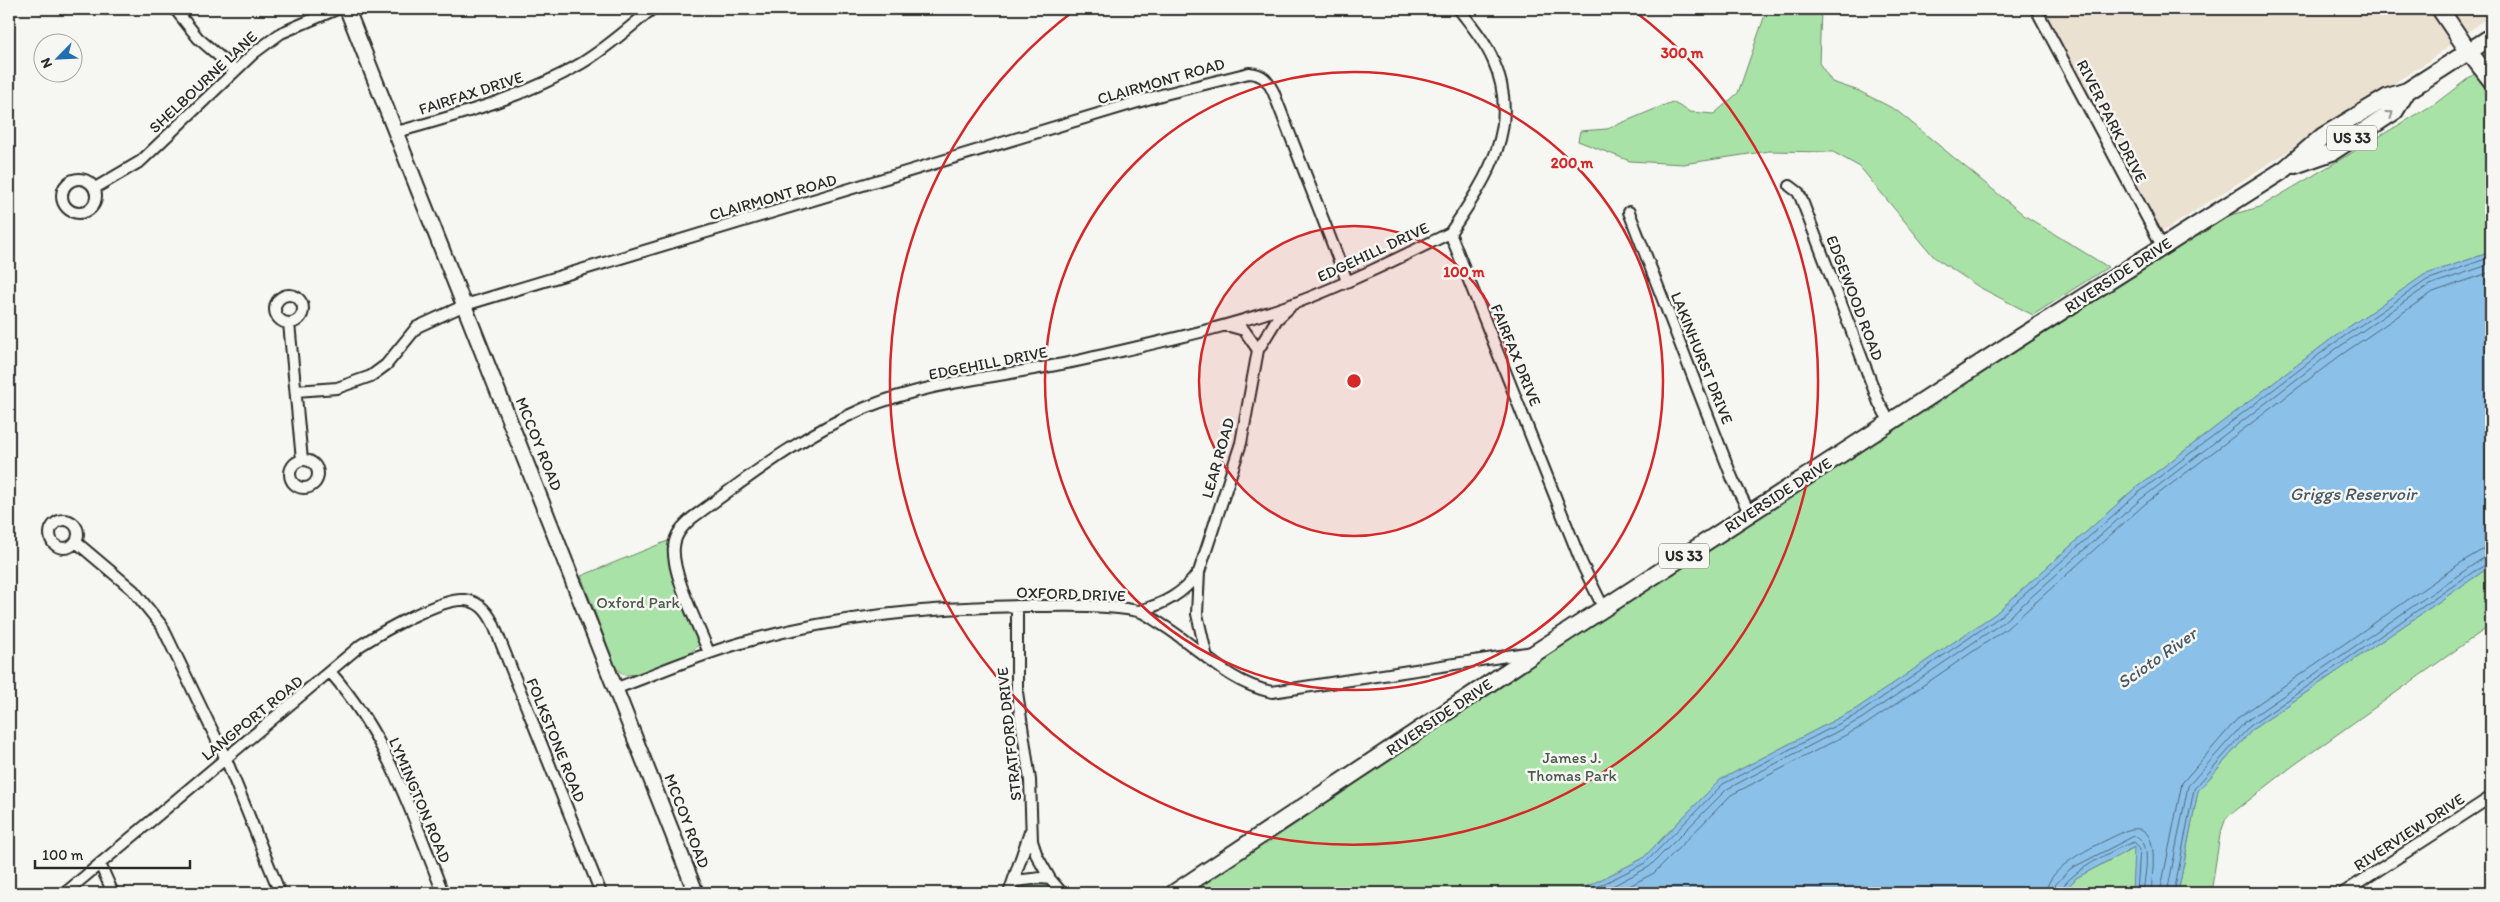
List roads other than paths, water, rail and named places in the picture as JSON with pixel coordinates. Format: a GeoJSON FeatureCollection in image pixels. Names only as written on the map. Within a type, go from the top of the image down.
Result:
{"type":"FeatureCollection","features":[{"type":"Feature","properties":{"kind":"main road","name":"MCCOY ROAD"},"geometry":{"type":"LineString","coordinates":[[347,9],[696,893]]}},
{"type":"Feature","properties":{"kind":"main road"},"geometry":{"type":"LineString","coordinates":[[2440,9],[2469,52],[2491,80]]}},
{"type":"Feature","properties":{"kind":"main road","name":"RIVERSIDE DRIVE"},"geometry":{"type":"LineString","coordinates":[[1174,893],[1538,651],[2162,246],[2285,169],[2332,152],[2395,112],[2407,91],[2491,37]]}},
{"type":"Feature","properties":{"kind":"street"},"geometry":{"type":"LineString","coordinates":[[175,9],[198,38],[235,70]]}},
{"type":"Feature","properties":{"kind":"street","name":"SHELBOURNE LANE"},"geometry":{"type":"LineString","coordinates":[[96,188],[141,161],[254,52],[281,32],[337,9]]}},
{"type":"Feature","properties":{"kind":"street","name":"FAIRFAX DRIVE"},"geometry":{"type":"LineString","coordinates":[[397,132],[491,105],[534,88],[583,62],[652,9]]}},
{"type":"Feature","properties":{"kind":"street"},"geometry":{"type":"LineString","coordinates":[[1450,233],[1492,167],[1503,124],[1504,103],[1493,59],[1459,9]]}},
{"type":"Feature","properties":{"kind":"street","name":"RIVER PARK DRIVE"},"geometry":{"type":"LineString","coordinates":[[2036,9],[2162,246]]}},
{"type":"Feature","properties":{"kind":"street","name":"CLAIRMONT ROAD"},"geometry":{"type":"LineString","coordinates":[[296,391],[337,388],[371,376],[386,366],[417,327],[465,305],[1161,95],[1249,73],[1262,76],[1273,91],[1347,281]]}},
{"type":"Feature","properties":{"kind":"street","name":"EDGEWOOD ROAD"},"geometry":{"type":"LineString","coordinates":[[1790,186],[1798,192],[1801,198],[1878,402],[1890,422]]}},
{"type":"Feature","properties":{"kind":"street","name":"LAKINHURST DRIVE"},"geometry":{"type":"LineString","coordinates":[[1629,212],[1733,480],[1750,514]]}},
{"type":"Feature","properties":{"kind":"street","name":"FAIRFAX DRIVE"},"geometry":{"type":"LineString","coordinates":[[1450,233],[1582,564],[1604,609]]}},
{"type":"Feature","properties":{"kind":"street","name":"EDGEHILL DRIVE"},"geometry":{"type":"LineString","coordinates":[[709,653],[675,562],[674,546],[680,530],[700,512],[808,436],[852,414],[890,399],[938,387],[1083,360],[1225,325],[1294,303],[1347,281],[1450,233]]}},
{"type":"Feature","properties":{"kind":"street","name":"LEAR ROAD"},"geometry":{"type":"LineString","coordinates":[[1208,659],[1197,614],[1199,572],[1241,443],[1258,350],[1277,318],[1294,303]]}},
{"type":"Feature","properties":{"kind":"street"},"geometry":{"type":"LineString","coordinates":[[289,323],[302,460]]}},
{"type":"Feature","properties":{"kind":"street"},"geometry":{"type":"LineString","coordinates":[[1225,325],[1244,330],[1258,350]]}},
{"type":"Feature","properties":{"kind":"street"},"geometry":{"type":"LineString","coordinates":[[76,542],[133,590],[162,626],[226,759],[280,893]]}},
{"type":"Feature","properties":{"kind":"street","name":"LEAR ROAD"},"geometry":{"type":"LineString","coordinates":[[1139,611],[1171,599],[1187,588],[1199,572]]}},
{"type":"Feature","properties":{"kind":"street","name":"LANGPORT ROAD"},"geometry":{"type":"LineString","coordinates":[[65,893],[331,673],[361,645],[400,623],[450,602],[463,600],[475,602]]}},
{"type":"Feature","properties":{"kind":"street","name":"FOLKSTONE ROAD"},"geometry":{"type":"LineString","coordinates":[[475,602],[487,611],[493,623],[601,893]]}},
{"type":"Feature","properties":{"kind":"street","name":"OXFORD DRIVE"},"geometry":{"type":"LineString","coordinates":[[616,688],[709,653],[808,626],[883,614],[958,607],[1017,606],[1139,611],[1174,632],[1231,677],[1252,688],[1272,692],[1538,651]]}},
{"type":"Feature","properties":{"kind":"street","name":"STRATFORD DRIVE"},"geometry":{"type":"LineString","coordinates":[[1017,606],[1017,692],[1030,780],[1032,829],[1037,856],[1050,879],[1062,893]]}},
{"type":"Feature","properties":{"kind":"street","name":"LYMINGTON ROAD"},"geometry":{"type":"LineString","coordinates":[[331,673],[350,694],[373,729],[391,763],[444,893]]}},
{"type":"Feature","properties":{"kind":"street","name":"RIVERVIEW DRIVE"},"geometry":{"type":"LineString","coordinates":[[2343,893],[2491,797]]}},
{"type":"Feature","properties":{"kind":"street","name":"STRATFORD DRIVE"},"geometry":{"type":"LineString","coordinates":[[1009,893],[1015,881],[1032,829]]}},
{"type":"Feature","properties":{"kind":"street"},"geometry":{"type":"LineString","coordinates":[[100,864],[113,893]]}},
{"type":"Feature","properties":{"kind":"street"},"geometry":{"type":"LineString","coordinates":[[1015,881],[1050,879]]}},
{"type":"Feature","properties":{"kind":"water","name":"Griggs Reservoir"},"geometry":{"type":"Polygon","coordinates":[[[2491,252],[2491,566],[2253,729],[2198,791],[2178,893],[2132,893],[2134,847],[2076,878],[2063,893],[1574,893],[1642,859],[1720,780],[1856,709],[1995,614],[2133,490],[2330,340],[2424,275],[2491,252]]]}},
{"type":"Feature","properties":{"kind":"park label","name":"Oxford Park"},"geometry":{"type":"Point","coordinates":[638,602]}},
{"type":"Feature","properties":{"kind":"park label","name":"James J. Thomas Park"},"geometry":{"type":"Point","coordinates":[1572,766]}},
{"type":"Feature","properties":{"kind":"water label","name":"Scioto River"},"geometry":{"type":"Point","coordinates":[2157,658]}}]}
